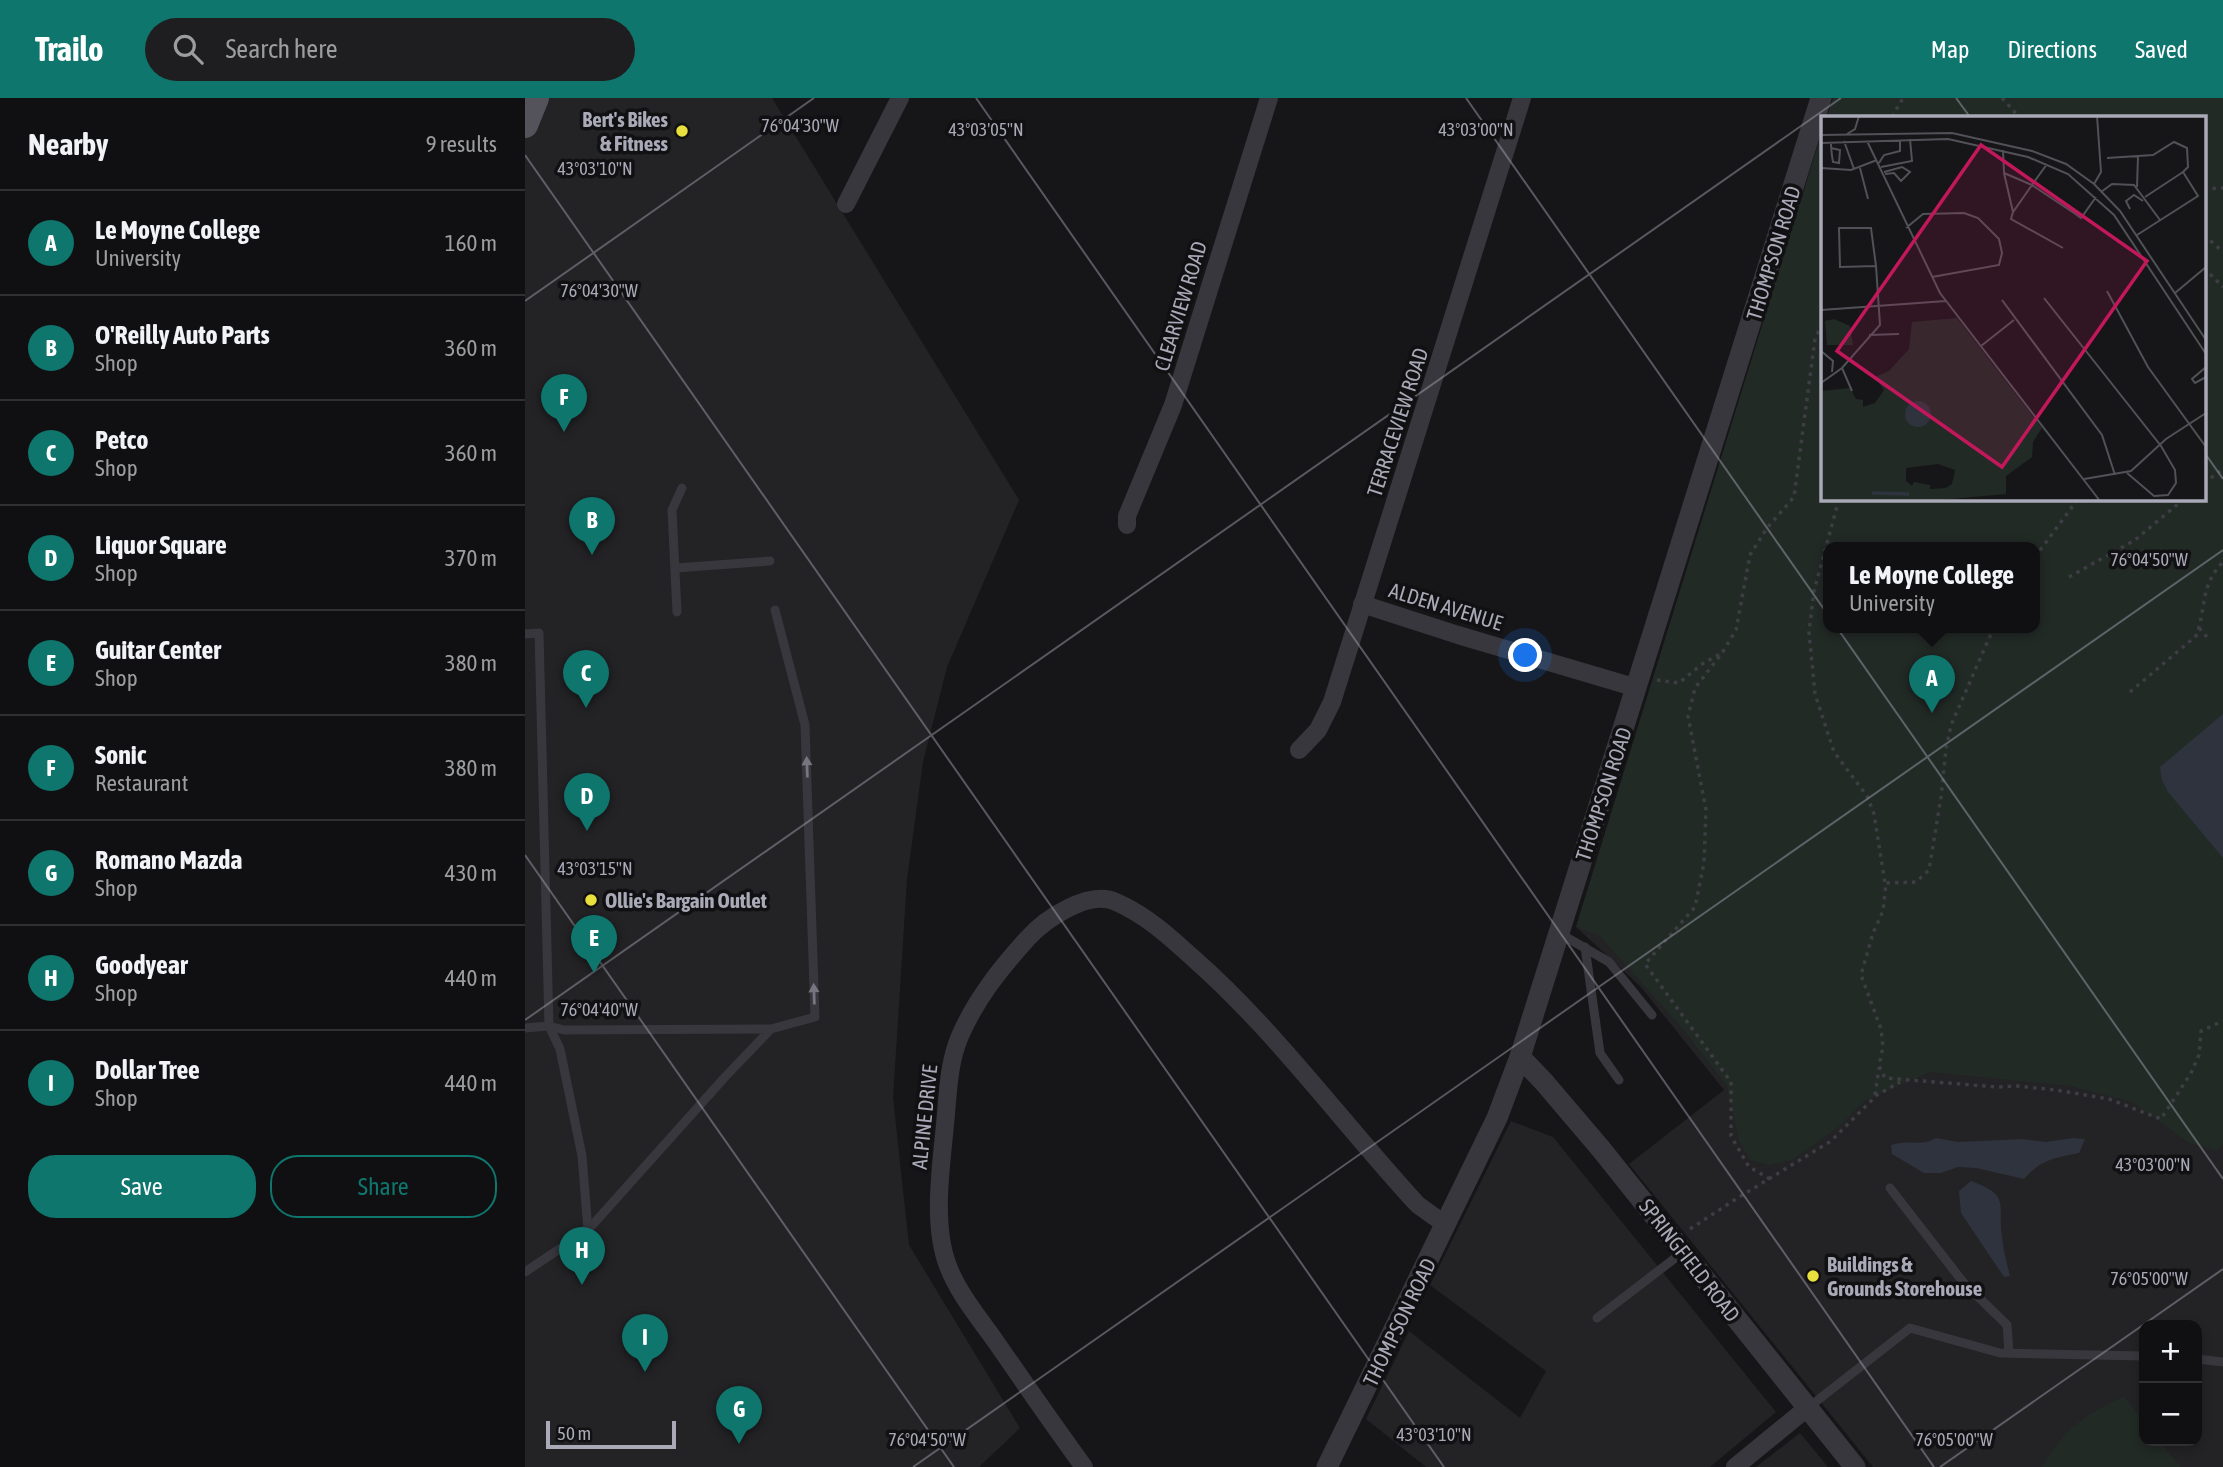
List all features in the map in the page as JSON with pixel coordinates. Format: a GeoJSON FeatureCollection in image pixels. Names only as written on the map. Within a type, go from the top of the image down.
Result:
{"type":"FeatureCollection","features":[{"type":"Feature","properties":{"kind":"main road"},"geometry":{"type":"LineString","coordinates":[[525,125],[536,98]]}},
{"type":"Feature","properties":{"kind":"street"},"geometry":{"type":"LineString","coordinates":[[846,204],[900,98]]}},
{"type":"Feature","properties":{"kind":"street","name":"CLEARVIEW ROAD"},"geometry":{"type":"LineString","coordinates":[[1127,525],[1127,516],[1173,405],[1269,98]]}},
{"type":"Feature","properties":{"kind":"street","name":"TERRACEVIEW ROAD"},"geometry":{"type":"LineString","coordinates":[[1299,750],[1318,730],[1332,702],[1522,98]]}},
{"type":"Feature","properties":{"kind":"street","name":"THOMPSON ROAD"},"geometry":{"type":"LineString","coordinates":[[1327,1467],[1497,1118],[1520,1057],[1821,98]]}},
{"type":"Feature","properties":{"kind":"street","name":"ALDEN AVENUE"},"geometry":{"type":"LineString","coordinates":[[1362,604],[1458,635],[1639,683]]}},
{"type":"Feature","properties":{"kind":"street","name":"ALPINE DRIVE"},"geometry":{"type":"LineString","coordinates":[[1084,1467],[964,1297],[947,1265],[940,1222],[939,1196],[950,1067],[959,1038],[976,1003],[999,970],[1036,929],[1060,912],[1104,898],[1114,901],[1159,928],[1247,1009],[1418,1205],[1446,1225]]}},
{"type":"Feature","properties":{"kind":"street","name":"SPRINGFIELD ROAD"},"geometry":{"type":"LineString","coordinates":[[1520,1057],[1593,1139],[1855,1467]]}},
{"type":"Feature","properties":{"kind":"street"},"geometry":{"type":"LineString","coordinates":[[1735,1467],[1807,1409]]}},
{"type":"Feature","properties":{"kind":"lane"},"geometry":{"type":"LineString","coordinates":[[677,612],[671,510],[682,488]]}},
{"type":"Feature","properties":{"kind":"lane"},"geometry":{"type":"LineString","coordinates":[[676,568],[770,561]]}},
{"type":"Feature","properties":{"kind":"lane"},"geometry":{"type":"LineString","coordinates":[[525,1028],[771,1029],[815,1017],[805,725],[775,610]]}},
{"type":"Feature","properties":{"kind":"lane"},"geometry":{"type":"LineString","coordinates":[[525,634],[539,633],[549,1026],[560,1049],[578,1137],[588,1230]]}},
{"type":"Feature","properties":{"kind":"lane"},"geometry":{"type":"LineString","coordinates":[[1559,933],[1609,961],[1652,1015]]}},
{"type":"Feature","properties":{"kind":"lane"},"geometry":{"type":"LineString","coordinates":[[1585,947],[1600,1053],[1619,1080]]}},
{"type":"Feature","properties":{"kind":"lane"},"geometry":{"type":"LineString","coordinates":[[525,1272],[588,1230],[771,1029]]}},
{"type":"Feature","properties":{"kind":"lane"},"geometry":{"type":"LineString","coordinates":[[1890,1188],[1963,1282],[2007,1325],[2009,1353]]}},
{"type":"Feature","properties":{"kind":"lane"},"geometry":{"type":"LineString","coordinates":[[1597,1318],[1678,1246]]}},
{"type":"Feature","properties":{"kind":"lane"},"geometry":{"type":"LineString","coordinates":[[1807,1409],[1910,1328],[2000,1353],[2139,1356]]}},
{"type":"Feature","properties":{"kind":"lane"},"geometry":{"type":"LineString","coordinates":[[2202,1360],[2223,1362]]}},
{"type":"Feature","properties":{"kind":"path"},"geometry":{"type":"LineString","coordinates":[[1893,116],[1903,98]]}},
{"type":"Feature","properties":{"kind":"path"},"geometry":{"type":"LineString","coordinates":[[2001,98],[2018,116]]}},
{"type":"Feature","properties":{"kind":"path"},"geometry":{"type":"LineString","coordinates":[[2205,189],[2223,188]]}},
{"type":"Feature","properties":{"kind":"path"},"geometry":{"type":"LineString","coordinates":[[2205,236],[2223,252]]}},
{"type":"Feature","properties":{"kind":"path"},"geometry":{"type":"LineString","coordinates":[[2205,269],[2223,287]]}},
{"type":"Feature","properties":{"kind":"path"},"geometry":{"type":"LineString","coordinates":[[1770,1179],[1749,1167],[1731,1136],[1731,1082],[1645,964],[1695,908],[1703,863],[1706,810],[1688,716],[1695,688],[1736,631],[1750,555],[1767,528],[1794,497],[1815,339],[1821,326]]}},
{"type":"Feature","properties":{"kind":"path"},"geometry":{"type":"LineString","coordinates":[[2205,482],[2223,470]]}},
{"type":"Feature","properties":{"kind":"path"},"geometry":{"type":"LineString","coordinates":[[1827,542],[1839,500]]}},
{"type":"Feature","properties":{"kind":"path"},"geometry":{"type":"LineString","coordinates":[[2040,550],[2077,500]]}},
{"type":"Feature","properties":{"kind":"path"},"geometry":{"type":"LineString","coordinates":[[2069,577],[2135,540],[2183,500]]}},
{"type":"Feature","properties":{"kind":"path"},"geometry":{"type":"LineString","coordinates":[[1823,558],[1814,591],[1809,632],[1815,694],[1834,752],[1867,796],[1874,814],[1886,883],[1883,911],[1873,933],[1861,975],[1881,1029],[1882,1047],[1875,1097]]}},
{"type":"Feature","properties":{"kind":"path"},"geometry":{"type":"LineString","coordinates":[[2130,692],[2196,636],[2206,586],[2223,562]]}},
{"type":"Feature","properties":{"kind":"path"},"geometry":{"type":"LineString","coordinates":[[2199,628],[2208,638]]}},
{"type":"Feature","properties":{"kind":"path"},"geometry":{"type":"LineString","coordinates":[[1886,883],[1916,882],[1929,870],[1941,797],[1945,749],[1951,725],[1991,633]]}},
{"type":"Feature","properties":{"kind":"path"},"geometry":{"type":"LineString","coordinates":[[1639,683],[1679,683],[1702,664],[1722,653]]}},
{"type":"Feature","properties":{"kind":"path"},"geometry":{"type":"LineString","coordinates":[[1879,1066],[1885,1078],[1997,1087],[2017,1086],[2109,1098],[2161,1119],[2199,1055],[2200,1031],[2223,1021]]}},
{"type":"Feature","properties":{"kind":"path"},"geometry":{"type":"LineString","coordinates":[[1678,1246],[1770,1179],[1831,1141],[1875,1097],[1902,1080]]}},
{"type":"Feature","properties":{"kind":"shaded area"},"geometry":{"type":"Polygon","coordinates":[[[525,98],[772,98],[1019,500],[947,667],[923,762],[907,879],[893,1098],[909,1245],[1020,1428],[979,1467],[525,1467],[525,98]]]}},
{"type":"Feature","properties":{"kind":"shaded area"},"geometry":{"type":"Polygon","coordinates":[[[1833,98],[2223,98],[2223,1467],[1873,1467],[1629,1164],[1724,1090],[1640,986],[1576,927],[1821,135],[1821,500],[2205,500],[2205,116],[1827,116],[1833,98]]]}},
{"type":"Feature","properties":{"kind":"shaded area"},"geometry":{"type":"Polygon","coordinates":[[[1833,98],[2223,98],[2223,1144],[2218,1151],[2189,1143],[2132,1102],[2070,1086],[1930,1072],[1864,1101],[1837,1128],[1792,1160],[1769,1165],[1750,1160],[1739,1141],[1727,1086],[1683,1029],[1600,936],[1576,927],[1821,135],[1821,500],[2205,500],[2205,116],[1827,116],[1833,98]]]}},
{"type":"Feature","properties":{"kind":"shaded area"},"geometry":{"type":"Polygon","coordinates":[[[2223,714],[2223,858],[2168,792],[2160,767],[2223,714]]]}},
{"type":"Feature","properties":{"kind":"shaded area"},"geometry":{"type":"Polygon","coordinates":[[[1511,1121],[1553,1137],[1776,1412],[1710,1467],[1426,1467],[1366,1419],[1409,1331],[1520,1418],[1546,1371],[1430,1285],[1511,1121]]]}},
{"type":"Feature","properties":{"kind":"shaded area"},"geometry":{"type":"Polygon","coordinates":[[[1936,1138],[1958,1142],[2085,1139],[2079,1153],[2048,1161],[2024,1179],[1976,1168],[1958,1167],[1941,1173],[1924,1173],[1892,1154],[1891,1145],[1925,1142],[1936,1138]]]}},
{"type":"Feature","properties":{"kind":"shaded area"},"geometry":{"type":"Polygon","coordinates":[[[1971,1181],[1984,1186],[1998,1197],[2010,1276],[2004,1277],[1961,1213],[1959,1191],[1971,1181]]]}},
{"type":"Feature","properties":{"kind":"shaded area"},"geometry":{"type":"Polygon","coordinates":[[[2124,1397],[2139,1416],[2139,1446],[2163,1446],[2181,1467],[2042,1467],[2067,1433],[2098,1410],[2124,1397]]]}},
{"type":"Feature","properties":{"kind":"shaded area"},"geometry":{"type":"Polygon","coordinates":[[[1800,1433],[1828,1467],[1756,1467],[1800,1433]]]}},
{"type":"Feature","properties":{"kind":"place","name":"Bert's Bikes & Fitness"},"geometry":{"type":"Point","coordinates":[682,131]}},
{"type":"Feature","properties":{"kind":"place","name":"Sonic"},"geometry":{"type":"Point","coordinates":[564,432]}},
{"type":"Feature","properties":{"kind":"place","name":"O'Reilly Auto Parts"},"geometry":{"type":"Point","coordinates":[592,555]}},
{"type":"Feature","properties":{"kind":"place","name":"Petco"},"geometry":{"type":"Point","coordinates":[586,708]}},
{"type":"Feature","properties":{"kind":"place","name":"Le Moyne College"},"geometry":{"type":"Point","coordinates":[1932,713]}},
{"type":"Feature","properties":{"kind":"place","name":"Liquor Square"},"geometry":{"type":"Point","coordinates":[587,831]}},
{"type":"Feature","properties":{"kind":"place","name":"Ollie's Bargain Outlet"},"geometry":{"type":"Point","coordinates":[591,900]}},
{"type":"Feature","properties":{"kind":"place","name":"Guitar Center"},"geometry":{"type":"Point","coordinates":[594,973]}},
{"type":"Feature","properties":{"kind":"place","name":"Buildings & Grounds Storehouse"},"geometry":{"type":"Point","coordinates":[1813,1276]}},
{"type":"Feature","properties":{"kind":"place","name":"Goodyear"},"geometry":{"type":"Point","coordinates":[582,1285]}},
{"type":"Feature","properties":{"kind":"place","name":"Dollar Tree"},"geometry":{"type":"Point","coordinates":[645,1372]}},
{"type":"Feature","properties":{"kind":"place","name":"Romano Mazda"},"geometry":{"type":"Point","coordinates":[739,1444]}}]}
